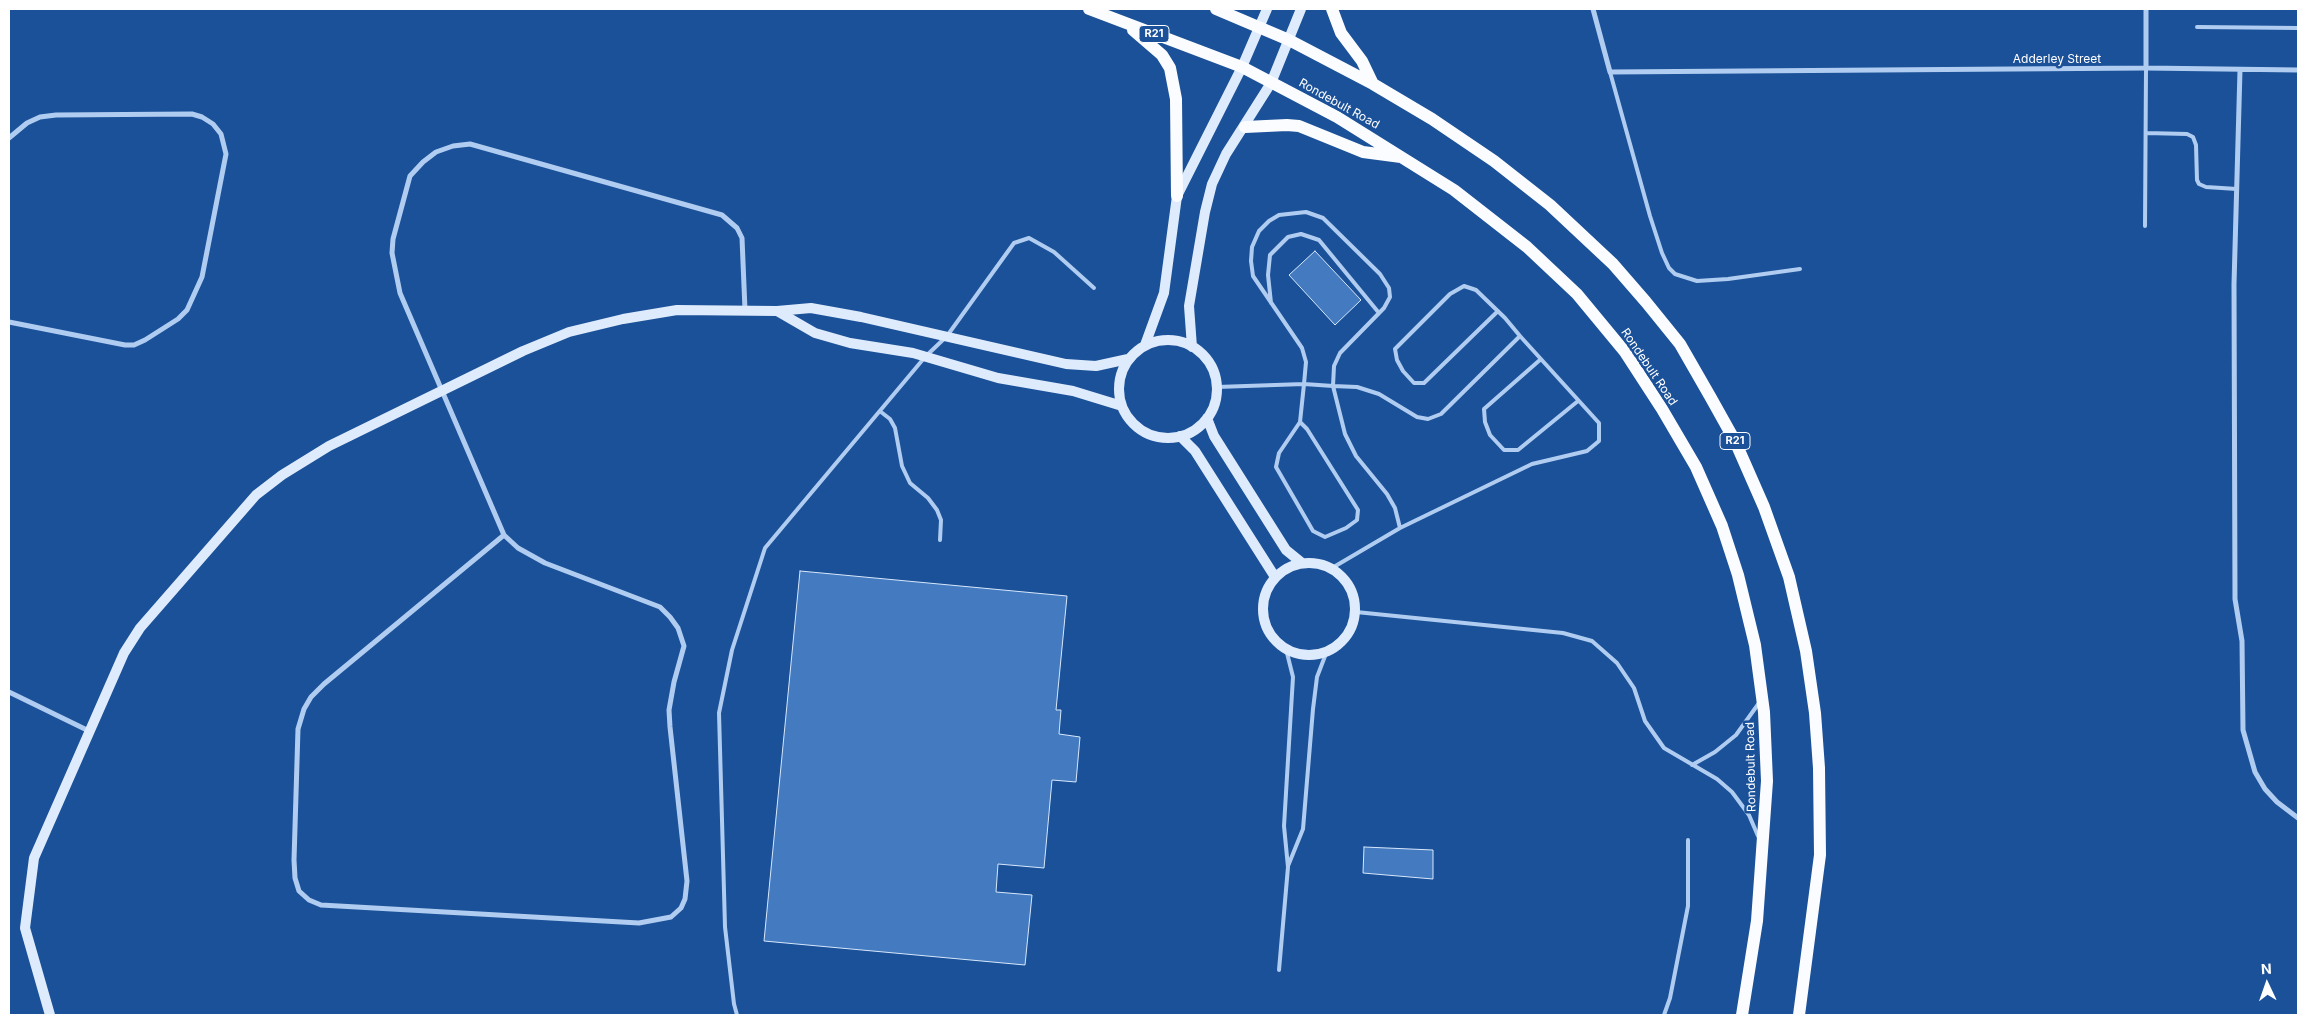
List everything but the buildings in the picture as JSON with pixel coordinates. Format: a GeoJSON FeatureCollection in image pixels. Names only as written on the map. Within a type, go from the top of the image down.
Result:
{"type":"FeatureCollection","features":[{"type":"Feature","properties":{"kind":"main road","name":"Rondebult Road"},"geometry":{"type":"LineString","coordinates":[[1090,9],[1242,67],[1338,117],[1454,190],[1527,247],[1577,294],[1624,352],[1696,467],[1722,526],[1738,575],[1755,644],[1762,698],[1767,781],[1764,849],[1757,921],[1742,1015]]}},
{"type":"Feature","properties":{"kind":"main road","name":"R21"},"geometry":{"type":"LineString","coordinates":[[1216,9],[1289,40],[1373,84],[1432,119],[1494,161],[1550,205],[1614,264],[1680,344],[1735,441],[1764,507],[1789,577],[1806,651],[1815,713],[1819,768],[1820,855],[1799,1015]]}},
{"type":"Feature","properties":{"kind":"main road"},"geometry":{"type":"LineString","coordinates":[[1332,9],[1341,33],[1362,61],[1373,84]]}},
{"type":"Feature","properties":{"kind":"main road"},"geometry":{"type":"LineString","coordinates":[[1126,24],[1162,55],[1170,68],[1176,98],[1177,196]]}},
{"type":"Feature","properties":{"kind":"main road"},"geometry":{"type":"LineString","coordinates":[[1245,127],[1299,126],[1363,152],[1404,158]]}},
{"type":"Feature","properties":{"kind":"street"},"geometry":{"type":"LineString","coordinates":[[1145,345],[1164,293],[1177,196],[1242,67],[1267,9]]}},
{"type":"Feature","properties":{"kind":"street"},"geometry":{"type":"LineString","coordinates":[[1192,347],[1189,306],[1205,212],[1212,184],[1226,154],[1245,127],[1271,83],[1301,9]]}},
{"type":"Feature","properties":{"kind":"street"},"geometry":{"type":"LineString","coordinates":[[1593,9],[1610,72]]}},
{"type":"Feature","properties":{"kind":"street"},"geometry":{"type":"LineString","coordinates":[[2146,9],[2146,68]]}},
{"type":"Feature","properties":{"kind":"street","name":"Adderley Street"},"geometry":{"type":"LineString","coordinates":[[1610,72],[2146,68],[2298,70]]}},
{"type":"Feature","properties":{"kind":"street"},"geometry":{"type":"LineString","coordinates":[[2240,70],[2234,284],[2235,598],[2242,641],[2243,730],[2255,772],[2265,789],[2277,802],[2298,818]]}},
{"type":"Feature","properties":{"kind":"street"},"geometry":{"type":"LineString","coordinates":[[9,138],[27,123],[40,117],[56,115],[192,114],[202,117],[213,124],[221,134],[226,154],[202,277],[187,310],[178,320],[134,345],[124,345],[9,322]]}},
{"type":"Feature","properties":{"kind":"street"},"geometry":{"type":"LineString","coordinates":[[504,535],[311,696],[304,709],[298,729],[294,860],[295,878],[299,892],[308,900],[321,905],[639,923],[671,917],[681,908],[686,899],[687,881],[669,710],[674,682],[684,646],[678,628],[660,606],[578,578],[545,563],[518,548],[504,535],[400,293],[392,252],[393,239],[410,176],[436,152],[453,146],[470,144],[722,215],[737,228],[742,238],[745,311]]}},
{"type":"Feature","properties":{"kind":"street"},"geometry":{"type":"LineString","coordinates":[[50,1015],[25,928],[34,858],[124,653],[140,628],[256,495],[282,475],[329,446],[523,351],[569,332],[623,319],[677,310],[777,311],[811,308],[861,317],[1066,364],[1096,366],[1128,359],[1145,345],[1166,340],[1177,341],[1192,347],[1205,357],[1211,366],[1217,387],[1216,398],[1207,418],[1190,432],[1180,436],[1164,437],[1148,434],[1130,420],[1122,406],[1119,390],[1120,379],[1128,359]]}},
{"type":"Feature","properties":{"kind":"street"},"geometry":{"type":"LineString","coordinates":[[777,311],[814,333],[925,357],[998,378],[1073,391],[1122,406]]}},
{"type":"Feature","properties":{"kind":"street"},"geometry":{"type":"LineString","coordinates":[[1207,418],[1214,436],[1286,550],[1302,563]]}},
{"type":"Feature","properties":{"kind":"street"},"geometry":{"type":"LineString","coordinates":[[1180,436],[1195,451],[1275,577]]}},
{"type":"Feature","properties":{"kind":"street"},"geometry":{"type":"LineString","coordinates":[[1302,563],[1323,564],[1341,574],[1352,591],[1356,612],[1350,631],[1336,646],[1327,651],[1306,655],[1286,648],[1271,635],[1264,616],[1265,595],[1275,577],[1292,566],[1302,563]]}},
{"type":"Feature","properties":{"kind":"street"},"geometry":{"type":"LineString","coordinates":[[9,692],[89,731]]}},
{"type":"Feature","properties":{"kind":"lane"},"geometry":{"type":"LineString","coordinates":[[2197,27],[2298,28]]}},
{"type":"Feature","properties":{"kind":"lane"},"geometry":{"type":"LineString","coordinates":[[2145,226],[2146,68]]}},
{"type":"Feature","properties":{"kind":"lane"},"geometry":{"type":"LineString","coordinates":[[1610,72],[1650,216],[1668,268],[1675,274],[1697,281],[1728,279],[1800,269]]}},
{"type":"Feature","properties":{"kind":"lane"},"geometry":{"type":"LineString","coordinates":[[2146,134],[2187,134],[2193,137],[2196,145],[2197,180],[2200,184],[2206,188],[2238,189]]}},
{"type":"Feature","properties":{"kind":"lane"},"geometry":{"type":"LineString","coordinates":[[1300,422],[1307,429],[1358,510],[1356,520],[1346,528],[1325,537],[1313,530],[1276,467],[1279,453],[1300,422],[1306,362],[1302,348],[1253,276],[1252,247],[1259,231],[1269,221],[1279,215],[1306,212],[1323,218],[1333,226],[1380,274],[1389,288],[1390,297],[1379,313],[1340,353],[1334,366],[1333,386],[1345,434],[1356,456],[1387,494],[1395,508],[1400,528]]}},
{"type":"Feature","properties":{"kind":"lane"},"geometry":{"type":"LineString","coordinates":[[1271,305],[1268,276],[1270,255],[1288,237],[1301,234],[1319,240],[1379,313]]}},
{"type":"Feature","properties":{"kind":"lane"},"geometry":{"type":"LineString","coordinates":[[738,1015],[734,1004],[725,927],[718,713],[732,650],[765,548],[925,357],[947,336],[1014,243],[1029,238],[1054,252],[1094,288]]}},
{"type":"Feature","properties":{"kind":"lane"},"geometry":{"type":"LineString","coordinates":[[1332,568],[1400,528],[1532,464],[1587,451],[1599,441],[1599,423],[1498,311],[1476,290],[1464,286],[1450,294],[1394,349],[1403,371],[1414,383],[1424,383],[1498,311]]}},
{"type":"Feature","properties":{"kind":"lane"},"geometry":{"type":"LineString","coordinates":[[1217,387],[1304,384],[1357,386],[1379,394],[1417,417],[1428,419],[1441,414],[1520,336]]}},
{"type":"Feature","properties":{"kind":"lane"},"geometry":{"type":"LineString","coordinates":[[1541,360],[1484,409],[1485,422],[1490,435],[1504,450],[1518,450],[1578,401]]}},
{"type":"Feature","properties":{"kind":"lane"},"geometry":{"type":"LineString","coordinates":[[880,412],[890,419],[894,428],[902,466],[910,482],[938,510],[941,520],[940,540]]}},
{"type":"Feature","properties":{"kind":"lane"},"geometry":{"type":"LineString","coordinates":[[1356,612],[1564,633],[1592,641],[1617,664],[1634,688],[1645,721],[1664,748],[1717,779],[1732,792],[1749,815],[1764,849]]}},
{"type":"Feature","properties":{"kind":"lane"},"geometry":{"type":"LineString","coordinates":[[1279,970],[1288,867],[1284,826],[1293,677],[1286,648]]}},
{"type":"Feature","properties":{"kind":"lane"},"geometry":{"type":"LineString","coordinates":[[1288,867],[1303,829],[1317,677],[1327,651]]}},
{"type":"Feature","properties":{"kind":"lane"},"geometry":{"type":"LineString","coordinates":[[1692,765],[1715,752],[1736,735],[1762,698]]}},
{"type":"Feature","properties":{"kind":"lane"},"geometry":{"type":"LineString","coordinates":[[1664,1015],[1670,998],[1688,906],[1688,840]]}}]}
